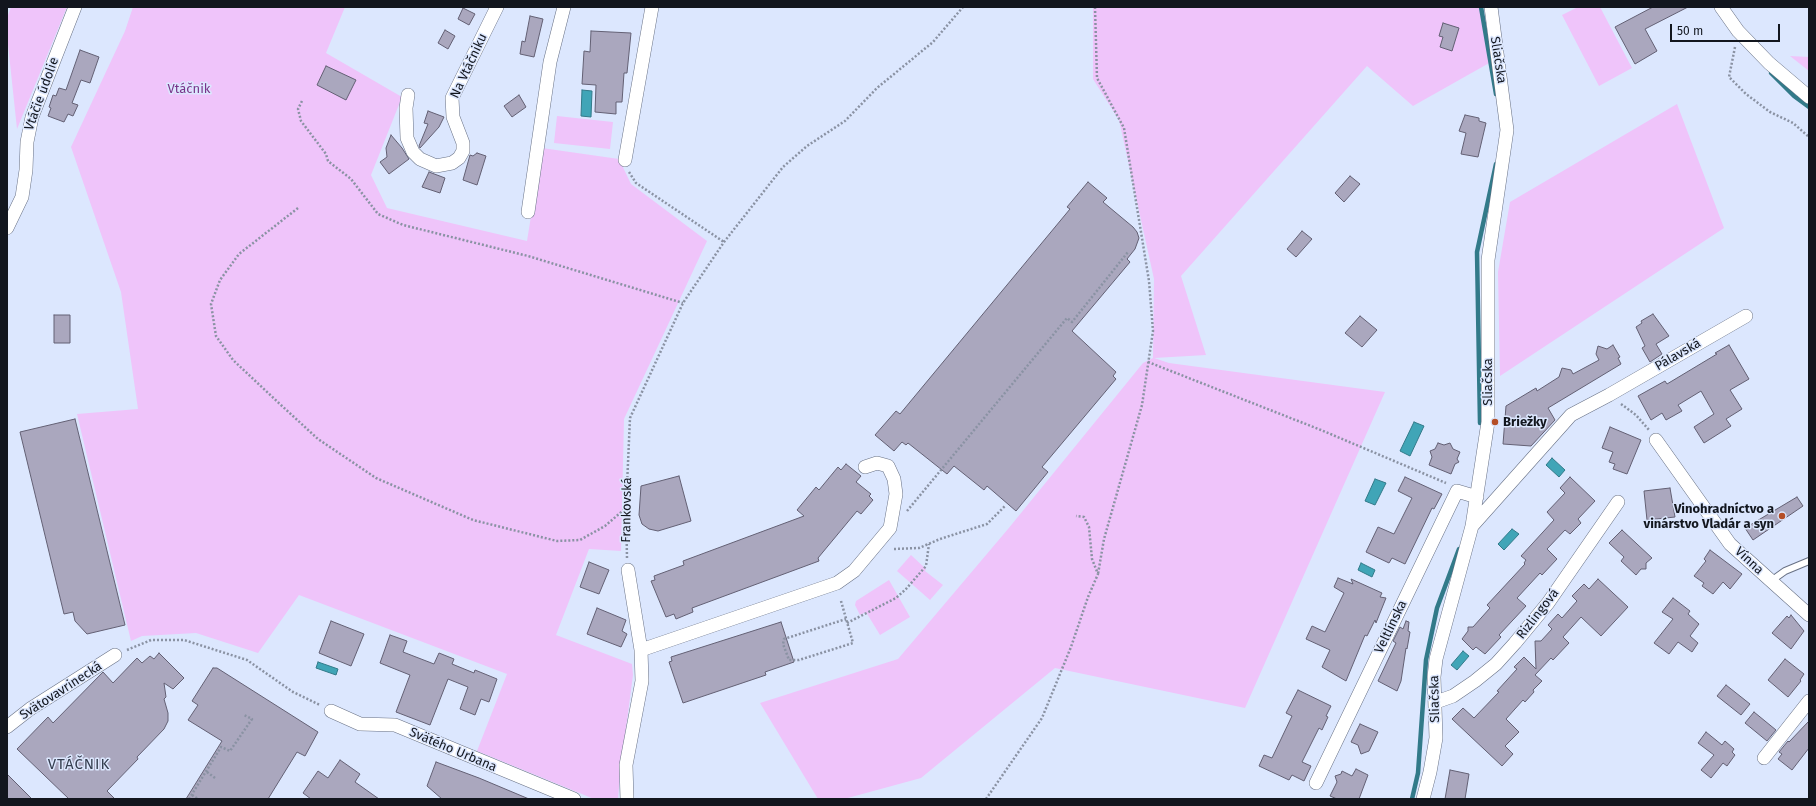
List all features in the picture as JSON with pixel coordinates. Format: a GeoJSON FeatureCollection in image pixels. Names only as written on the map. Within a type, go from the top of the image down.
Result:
{"type":"FeatureCollection","features":[{"type":"Feature","properties":{"kind":"street","name":"Vtáčie údolie"},"geometry":{"type":"LineString","coordinates":[[7,228],[22,197],[26,170],[27,142],[32,117],[75,7]]}},
{"type":"Feature","properties":{"kind":"street","name":"Na Vtáčniku"},"geometry":{"type":"LineString","coordinates":[[408,95],[406,108],[407,138],[413,152],[420,159],[436,166],[452,163],[459,158],[463,144],[453,117],[452,98],[497,7]]}},
{"type":"Feature","properties":{"kind":"street"},"geometry":{"type":"LineString","coordinates":[[528,212],[550,62],[564,7]]}},
{"type":"Feature","properties":{"kind":"street"},"geometry":{"type":"LineString","coordinates":[[625,160],[652,7]]}},
{"type":"Feature","properties":{"kind":"street","name":"Sliačska"},"geometry":{"type":"LineString","coordinates":[[1423,799],[1430,772],[1436,738],[1434,677],[1436,659],[1472,526],[1488,422],[1488,260],[1507,130],[1491,7]]}},
{"type":"Feature","properties":{"kind":"street"},"geometry":{"type":"LineString","coordinates":[[1721,7],[1738,31],[1769,63],[1809,97]]}},
{"type":"Feature","properties":{"kind":"street","name":"Pálavská"},"geometry":{"type":"LineString","coordinates":[[1609,395],[1746,316]]}},
{"type":"Feature","properties":{"kind":"street"},"geometry":{"type":"LineString","coordinates":[[1472,526],[1572,415],[1609,395]]}},
{"type":"Feature","properties":{"kind":"street","name":"Vínna"},"geometry":{"type":"LineString","coordinates":[[1656,440],[1730,544],[1809,615]]}},
{"type":"Feature","properties":{"kind":"street"},"geometry":{"type":"LineString","coordinates":[[641,650],[837,583],[854,571],[890,528],[896,494],[894,479],[888,466],[877,463],[865,467]]}},
{"type":"Feature","properties":{"kind":"street"},"geometry":{"type":"LineString","coordinates":[[1457,491],[1477,497]]}},
{"type":"Feature","properties":{"kind":"street","name":"Veltlínska"},"geometry":{"type":"LineString","coordinates":[[1316,783],[1457,491]]}},
{"type":"Feature","properties":{"kind":"street","name":"Rizlingová"},"geometry":{"type":"LineString","coordinates":[[1436,702],[1453,696],[1474,681],[1496,664],[1515,644],[1548,603],[1618,502]]}},
{"type":"Feature","properties":{"kind":"street"},"geometry":{"type":"LineString","coordinates":[[627,799],[626,765],[642,681],[641,650],[628,570]]}},
{"type":"Feature","properties":{"kind":"street","name":"Svätovavrinecká"},"geometry":{"type":"LineString","coordinates":[[7,727],[30,709],[115,655]]}},
{"type":"Feature","properties":{"kind":"street"},"geometry":{"type":"LineString","coordinates":[[1764,758],[1809,700]]}},
{"type":"Feature","properties":{"kind":"street","name":"Svätého Urbana"},"geometry":{"type":"LineString","coordinates":[[331,711],[360,724],[395,725],[574,799]]}},
{"type":"Feature","properties":{"kind":"lane"},"geometry":{"type":"LineString","coordinates":[[1770,581],[1785,571],[1809,561]]}},
{"type":"Feature","properties":{"kind":"path","name":"Frankovská"},"geometry":{"type":"LineString","coordinates":[[628,570],[626,508],[630,418],[683,303],[724,242],[783,167],[807,146],[845,120],[877,88],[933,42],[963,7]]}},
{"type":"Feature","properties":{"kind":"path"},"geometry":{"type":"LineString","coordinates":[[986,799],[1042,718],[1071,647],[1088,597],[1098,574],[1104,539],[1142,405],[1153,332],[1149,281],[1124,128],[1097,78],[1095,7]]}},
{"type":"Feature","properties":{"kind":"path"},"geometry":{"type":"LineString","coordinates":[[1736,41],[1729,77],[1746,94],[1770,112],[1793,123],[1809,137]]}},
{"type":"Feature","properties":{"kind":"path"},"geometry":{"type":"LineString","coordinates":[[302,101],[298,109],[301,121],[326,154],[328,161],[350,179],[378,214],[403,224],[528,256],[683,303]]}},
{"type":"Feature","properties":{"kind":"path"},"geometry":{"type":"LineString","coordinates":[[625,160],[631,176],[636,183],[724,242]]}},
{"type":"Feature","properties":{"kind":"path"},"geometry":{"type":"LineString","coordinates":[[298,208],[239,254],[220,280],[211,304],[216,336],[233,360],[308,430],[318,439],[376,478],[473,520],[525,534],[556,541],[580,540],[605,526],[626,508]]}},
{"type":"Feature","properties":{"kind":"path"},"geometry":{"type":"LineString","coordinates":[[906,513],[1067,318],[1072,322],[1128,252]]}},
{"type":"Feature","properties":{"kind":"path"},"geometry":{"type":"LineString","coordinates":[[1148,362],[1322,430],[1445,482],[1453,486],[1457,491]]}},
{"type":"Feature","properties":{"kind":"path"},"geometry":{"type":"LineString","coordinates":[[1609,395],[1636,415],[1656,440]]}},
{"type":"Feature","properties":{"kind":"path"},"geometry":{"type":"LineString","coordinates":[[894,549],[919,548],[987,524],[1005,506]]}},
{"type":"Feature","properties":{"kind":"path"},"geometry":{"type":"LineString","coordinates":[[1076,516],[1084,517],[1089,527],[1092,559],[1098,574]]}},
{"type":"Feature","properties":{"kind":"path"},"geometry":{"type":"LineString","coordinates":[[847,623],[896,598],[906,590],[926,566],[929,544]]}},
{"type":"Feature","properties":{"kind":"path"},"geometry":{"type":"LineString","coordinates":[[840,601],[846,619],[853,643],[798,660],[790,660],[783,644],[784,639],[846,619]]}},
{"type":"Feature","properties":{"kind":"path"},"geometry":{"type":"LineString","coordinates":[[115,655],[152,640],[184,640],[247,660],[294,692],[331,711]]}},
{"type":"Feature","properties":{"kind":"path"},"geometry":{"type":"LineString","coordinates":[[189,799],[221,747],[230,752],[252,719],[244,715]]}},
{"type":"Feature","properties":{"kind":"path"},"geometry":{"type":"LineString","coordinates":[[206,772],[215,778]]}},
{"type":"Feature","properties":{"kind":"path"},"geometry":{"type":"LineString","coordinates":[[192,795],[198,799]]}},
{"type":"Feature","properties":{"kind":"green space"},"geometry":{"type":"Polygon","coordinates":[[[11,7],[67,7],[17,129],[7,35],[7,18],[11,7]]]}},
{"type":"Feature","properties":{"kind":"green space","name":"Vtáčnik"},"geometry":{"type":"Polygon","coordinates":[[[133,7],[345,7],[326,53],[402,97],[371,175],[387,208],[527,241],[542,148],[619,159],[631,184],[707,241],[624,419],[621,551],[589,549],[556,635],[632,664],[633,675],[618,799],[594,799],[477,751],[507,674],[299,595],[258,653],[196,633],[142,636],[131,641],[77,414],[138,409],[121,292],[71,147],[125,31],[133,7]]]}},
{"type":"Feature","properties":{"kind":"green space"},"geometry":{"type":"Polygon","coordinates":[[[1093,7],[1481,7],[1491,62],[1413,106],[1367,66],[1181,276],[1206,355],[1154,358],[1169,363],[1385,392],[1245,708],[1055,668],[921,778],[844,799],[818,799],[760,703],[898,659],[1008,529],[1143,363],[1153,358],[1154,279],[1119,120],[1093,79],[1093,7]]]}},
{"type":"Feature","properties":{"kind":"green space"},"geometry":{"type":"Polygon","coordinates":[[[1578,7],[1600,7],[1632,68],[1599,86],[1562,15],[1578,7]]]}},
{"type":"Feature","properties":{"kind":"green space"},"geometry":{"type":"Polygon","coordinates":[[[1790,56],[1809,57],[1809,71],[1790,56]]]}},
{"type":"Feature","properties":{"kind":"green space"},"geometry":{"type":"Polygon","coordinates":[[[1677,104],[1724,228],[1500,376],[1498,272],[1510,202],[1677,104]]]}},
{"type":"Feature","properties":{"kind":"green space"},"geometry":{"type":"Polygon","coordinates":[[[557,116],[613,122],[610,149],[554,143],[557,116]]]}},
{"type":"Feature","properties":{"kind":"green space"},"geometry":{"type":"Polygon","coordinates":[[[911,555],[926,569],[925,571],[943,585],[930,600],[897,571],[911,555]]]}},
{"type":"Feature","properties":{"kind":"green space"},"geometry":{"type":"Polygon","coordinates":[[[889,580],[910,617],[880,635],[866,612],[860,615],[855,605],[856,601],[889,580]]]}},
{"type":"Feature","properties":{"kind":"water"},"geometry":{"type":"Polygon","coordinates":[[[582,90],[592,91],[591,117],[581,116],[582,90]]]}},
{"type":"Feature","properties":{"kind":"water"},"geometry":{"type":"Polygon","coordinates":[[[1414,422],[1424,426],[1410,456],[1400,451],[1414,422]]]}},
{"type":"Feature","properties":{"kind":"water"},"geometry":{"type":"Polygon","coordinates":[[[1552,458],[1565,470],[1559,477],[1546,465],[1552,458]]]}},
{"type":"Feature","properties":{"kind":"water"},"geometry":{"type":"Polygon","coordinates":[[[1375,479],[1386,483],[1375,505],[1365,501],[1375,479]]]}},
{"type":"Feature","properties":{"kind":"water"},"geometry":{"type":"Polygon","coordinates":[[[1512,529],[1519,534],[1504,550],[1498,544],[1512,529]]]}},
{"type":"Feature","properties":{"kind":"water"},"geometry":{"type":"Polygon","coordinates":[[[1361,563],[1375,570],[1372,577],[1358,570],[1361,563]]]}},
{"type":"Feature","properties":{"kind":"water"},"geometry":{"type":"Polygon","coordinates":[[[1463,651],[1469,656],[1457,670],[1451,665],[1463,651]]]}},
{"type":"Feature","properties":{"kind":"water"},"geometry":{"type":"Polygon","coordinates":[[[318,662],[338,669],[336,675],[316,668],[318,662]]]}},
{"type":"Feature","properties":{"kind":"building"},"geometry":{"type":"Polygon","coordinates":[[[1653,7],[1688,7],[1645,29],[1657,51],[1635,64],[1615,27],[1653,7]]]}},
{"type":"Feature","properties":{"kind":"building"},"geometry":{"type":"Polygon","coordinates":[[[463,8],[475,14],[469,25],[458,19],[463,8]]]}},
{"type":"Feature","properties":{"kind":"building"},"geometry":{"type":"Polygon","coordinates":[[[530,16],[543,19],[534,57],[520,54],[522,41],[525,42],[530,16]]]}},
{"type":"Feature","properties":{"kind":"building"},"geometry":{"type":"Polygon","coordinates":[[[1443,23],[1459,28],[1452,51],[1440,47],[1443,37],[1439,36],[1443,23]]]}},
{"type":"Feature","properties":{"kind":"building"},"geometry":{"type":"Polygon","coordinates":[[[445,30],[455,36],[448,49],[438,43],[445,30]]]}},
{"type":"Feature","properties":{"kind":"building"},"geometry":{"type":"Polygon","coordinates":[[[591,31],[631,33],[627,73],[624,73],[622,102],[616,102],[616,114],[595,112],[596,85],[582,84],[584,51],[590,52],[591,31]]]}},
{"type":"Feature","properties":{"kind":"building"},"geometry":{"type":"Polygon","coordinates":[[[80,50],[99,57],[90,83],[81,80],[72,103],[78,105],[73,116],[68,114],[64,122],[48,116],[51,108],[49,107],[53,95],[56,96],[59,88],[66,90],[80,50]]]}},
{"type":"Feature","properties":{"kind":"building"},"geometry":{"type":"Polygon","coordinates":[[[326,66],[356,80],[346,100],[317,85],[326,66]]]}},
{"type":"Feature","properties":{"kind":"building"},"geometry":{"type":"Polygon","coordinates":[[[519,95],[526,107],[512,117],[504,106],[519,95]]]}},
{"type":"Feature","properties":{"kind":"building"},"geometry":{"type":"Polygon","coordinates":[[[428,111],[444,117],[439,127],[420,148],[419,146],[428,124],[424,123],[428,111]]]}},
{"type":"Feature","properties":{"kind":"building"},"geometry":{"type":"Polygon","coordinates":[[[1465,115],[1479,118],[1479,121],[1486,123],[1478,157],[1461,154],[1466,133],[1459,131],[1465,115]]]}},
{"type":"Feature","properties":{"kind":"building"},"geometry":{"type":"Polygon","coordinates":[[[391,135],[409,159],[389,174],[380,162],[387,157],[386,148],[391,135]]]}},
{"type":"Feature","properties":{"kind":"building"},"geometry":{"type":"Polygon","coordinates":[[[477,153],[486,156],[477,185],[463,180],[470,155],[473,156],[477,153]]]}},
{"type":"Feature","properties":{"kind":"building"},"geometry":{"type":"Polygon","coordinates":[[[429,172],[445,178],[440,193],[422,187],[429,172]]]}},
{"type":"Feature","properties":{"kind":"building"},"geometry":{"type":"Polygon","coordinates":[[[1350,176],[1360,184],[1344,202],[1335,193],[1350,176]]]}},
{"type":"Feature","properties":{"kind":"building"},"geometry":{"type":"Polygon","coordinates":[[[1088,182],[1107,198],[1103,202],[1133,227],[1139,238],[1135,249],[1127,259],[1130,262],[1072,331],[1116,372],[1113,376],[1116,379],[1042,467],[1048,472],[1016,511],[987,486],[984,490],[954,466],[947,474],[908,443],[906,445],[902,442],[894,451],[875,435],[896,411],[900,414],[1070,209],[1067,207],[1088,182]]]}},
{"type":"Feature","properties":{"kind":"building"},"geometry":{"type":"Polygon","coordinates":[[[1302,231],[1312,239],[1296,257],[1287,249],[1302,231]]]}},
{"type":"Feature","properties":{"kind":"building"},"geometry":{"type":"Polygon","coordinates":[[[1653,314],[1669,336],[1656,344],[1662,354],[1650,362],[1642,348],[1645,346],[1636,327],[1642,323],[1641,321],[1653,314]]]}},
{"type":"Feature","properties":{"kind":"building"},"geometry":{"type":"Polygon","coordinates":[[[54,315],[70,315],[70,343],[54,343],[54,315]]]}},
{"type":"Feature","properties":{"kind":"building"},"geometry":{"type":"Polygon","coordinates":[[[1360,316],[1377,330],[1362,347],[1345,333],[1360,316]]]}},
{"type":"Feature","properties":{"kind":"building"},"geometry":{"type":"Polygon","coordinates":[[[1613,345],[1620,357],[1618,358],[1621,364],[1548,408],[1555,420],[1531,446],[1503,444],[1506,406],[1536,388],[1537,391],[1559,377],[1562,368],[1571,370],[1573,374],[1599,360],[1596,354],[1598,346],[1607,349],[1613,345]]]}},
{"type":"Feature","properties":{"kind":"building"},"geometry":{"type":"Polygon","coordinates":[[[1729,345],[1749,379],[1730,390],[1742,409],[1726,419],[1731,426],[1704,443],[1694,427],[1714,414],[1701,391],[1678,405],[1682,411],[1666,420],[1662,413],[1651,420],[1638,396],[1665,381],[1667,384],[1717,354],[1715,353],[1729,345]]]}},
{"type":"Feature","properties":{"kind":"building"},"geometry":{"type":"Polygon","coordinates":[[[75,419],[125,625],[87,634],[75,621],[73,612],[64,614],[20,432],[75,419]]]}},
{"type":"Feature","properties":{"kind":"building"},"geometry":{"type":"Polygon","coordinates":[[[1610,427],[1641,440],[1627,474],[1613,469],[1615,464],[1609,462],[1613,452],[1602,448],[1610,427]]]}},
{"type":"Feature","properties":{"kind":"building"},"geometry":{"type":"Polygon","coordinates":[[[1438,443],[1444,445],[1450,443],[1453,449],[1460,452],[1457,459],[1459,462],[1455,464],[1451,474],[1429,465],[1432,457],[1430,451],[1435,449],[1438,443]]]}},
{"type":"Feature","properties":{"kind":"building"},"geometry":{"type":"Polygon","coordinates":[[[846,464],[861,476],[856,482],[871,494],[869,496],[873,500],[861,514],[857,511],[818,558],[819,561],[692,608],[693,612],[676,619],[674,614],[666,617],[651,581],[655,580],[654,576],[684,565],[683,561],[804,516],[797,510],[816,487],[819,490],[838,467],[841,470],[846,464]]]}},
{"type":"Feature","properties":{"kind":"building"},"geometry":{"type":"Polygon","coordinates":[[[679,476],[691,521],[658,531],[649,529],[642,524],[639,515],[641,486],[679,476]]]}},
{"type":"Feature","properties":{"kind":"building"},"geometry":{"type":"Polygon","coordinates":[[[1405,477],[1442,494],[1434,509],[1432,508],[1405,564],[1392,558],[1389,563],[1366,552],[1378,527],[1394,534],[1412,498],[1398,491],[1405,477]]]}},
{"type":"Feature","properties":{"kind":"building"},"geometry":{"type":"Polygon","coordinates":[[[1570,477],[1595,501],[1578,519],[1581,523],[1570,534],[1565,530],[1547,549],[1557,559],[1542,575],[1540,573],[1517,598],[1526,606],[1499,635],[1501,637],[1485,654],[1476,647],[1473,650],[1462,639],[1468,631],[1468,627],[1473,627],[1490,608],[1487,605],[1525,564],[1524,563],[1526,560],[1521,556],[1554,520],[1547,512],[1565,493],[1560,488],[1570,477]]]}},
{"type":"Feature","properties":{"kind":"building"},"geometry":{"type":"Polygon","coordinates":[[[1670,488],[1675,517],[1647,520],[1644,491],[1670,488]]]}},
{"type":"Feature","properties":{"kind":"building"},"geometry":{"type":"Polygon","coordinates":[[[1797,497],[1803,506],[1753,540],[1745,528],[1797,497]]]}},
{"type":"Feature","properties":{"kind":"building"},"geometry":{"type":"Polygon","coordinates":[[[1622,530],[1652,558],[1646,563],[1646,569],[1641,569],[1636,575],[1621,561],[1624,557],[1609,543],[1622,530]]]}},
{"type":"Feature","properties":{"kind":"building"},"geometry":{"type":"Polygon","coordinates":[[[1710,550],[1742,574],[1730,589],[1723,582],[1713,594],[1702,586],[1704,583],[1694,576],[1706,561],[1704,559],[1710,550]]]}},
{"type":"Feature","properties":{"kind":"building"},"geometry":{"type":"Polygon","coordinates":[[[589,562],[609,570],[599,594],[580,587],[589,562]]]}},
{"type":"Feature","properties":{"kind":"building"},"geometry":{"type":"Polygon","coordinates":[[[1338,578],[1353,584],[1351,579],[1382,593],[1380,597],[1386,598],[1376,623],[1375,620],[1367,636],[1365,635],[1346,681],[1322,667],[1330,650],[1306,639],[1312,626],[1325,632],[1344,593],[1334,587],[1338,578]]]}},
{"type":"Feature","properties":{"kind":"building"},"geometry":{"type":"Polygon","coordinates":[[[1598,579],[1628,607],[1601,636],[1581,617],[1563,637],[1569,643],[1553,660],[1551,658],[1535,675],[1542,681],[1533,690],[1534,692],[1525,702],[1523,700],[1506,719],[1519,732],[1505,746],[1513,754],[1502,766],[1452,719],[1463,708],[1474,718],[1499,692],[1497,691],[1517,669],[1514,667],[1524,657],[1536,669],[1535,641],[1541,641],[1552,629],[1548,625],[1558,614],[1562,618],[1577,601],[1572,596],[1584,584],[1589,589],[1598,579]]]}},
{"type":"Feature","properties":{"kind":"building"},"geometry":{"type":"Polygon","coordinates":[[[1673,598],[1690,611],[1688,614],[1699,624],[1690,636],[1698,643],[1692,652],[1678,642],[1669,654],[1654,643],[1673,619],[1662,612],[1673,598]]]}},
{"type":"Feature","properties":{"kind":"building"},"geometry":{"type":"Polygon","coordinates":[[[597,608],[626,620],[622,631],[627,634],[621,647],[587,634],[597,608]]]}},
{"type":"Feature","properties":{"kind":"building"},"geometry":{"type":"Polygon","coordinates":[[[1791,615],[1804,631],[1791,649],[1772,633],[1787,616],[1789,618],[1791,615]]]}},
{"type":"Feature","properties":{"kind":"building"},"geometry":{"type":"Polygon","coordinates":[[[331,621],[364,634],[351,666],[319,653],[331,621]]]}},
{"type":"Feature","properties":{"kind":"building"},"geometry":{"type":"Polygon","coordinates":[[[1406,621],[1409,622],[1408,631],[1410,632],[1401,681],[1397,691],[1378,681],[1396,643],[1393,641],[1400,627],[1403,629],[1406,621]]]}},
{"type":"Feature","properties":{"kind":"building"},"geometry":{"type":"Polygon","coordinates":[[[781,622],[794,662],[765,672],[766,675],[683,703],[669,662],[672,661],[671,657],[781,622]]]}},
{"type":"Feature","properties":{"kind":"building"},"geometry":{"type":"Polygon","coordinates":[[[390,635],[407,641],[403,652],[434,664],[439,653],[454,659],[452,664],[474,673],[475,670],[497,679],[489,702],[481,699],[475,715],[460,709],[468,687],[448,679],[430,725],[396,712],[410,675],[380,663],[390,635]]]}},
{"type":"Feature","properties":{"kind":"building"},"geometry":{"type":"Polygon","coordinates":[[[159,653],[184,678],[173,689],[164,683],[166,697],[164,699],[168,713],[168,721],[164,729],[107,791],[115,799],[69,799],[17,749],[48,717],[53,723],[103,672],[113,683],[137,658],[142,663],[150,656],[154,659],[159,653]]]}},
{"type":"Feature","properties":{"kind":"building"},"geometry":{"type":"Polygon","coordinates":[[[1785,659],[1804,674],[1800,680],[1801,681],[1788,697],[1768,680],[1785,659]]]}},
{"type":"Feature","properties":{"kind":"building"},"geometry":{"type":"Polygon","coordinates":[[[213,668],[217,668],[318,732],[305,756],[297,752],[268,799],[186,799],[222,741],[188,720],[198,705],[192,701],[213,668]]]}},
{"type":"Feature","properties":{"kind":"building"},"geometry":{"type":"Polygon","coordinates":[[[1726,685],[1750,704],[1741,715],[1717,696],[1726,685]]]}},
{"type":"Feature","properties":{"kind":"building"},"geometry":{"type":"Polygon","coordinates":[[[1298,690],[1331,706],[1322,730],[1319,728],[1302,762],[1311,766],[1304,781],[1292,775],[1289,780],[1259,766],[1264,755],[1272,758],[1292,716],[1286,713],[1298,690]]]}},
{"type":"Feature","properties":{"kind":"building"},"geometry":{"type":"Polygon","coordinates":[[[1754,712],[1776,730],[1767,741],[1745,723],[1754,712]]]}},
{"type":"Feature","properties":{"kind":"building"},"geometry":{"type":"Polygon","coordinates":[[[1809,721],[1809,748],[1792,770],[1778,759],[1782,754],[1779,752],[1809,721]]]}},
{"type":"Feature","properties":{"kind":"building"},"geometry":{"type":"Polygon","coordinates":[[[1360,724],[1378,732],[1369,751],[1361,754],[1358,745],[1351,742],[1360,724]]]}},
{"type":"Feature","properties":{"kind":"building"},"geometry":{"type":"Polygon","coordinates":[[[1706,732],[1722,745],[1725,741],[1734,749],[1732,752],[1735,755],[1727,766],[1723,763],[1711,778],[1701,770],[1714,755],[1698,743],[1706,732]]]}},
{"type":"Feature","properties":{"kind":"building"},"geometry":{"type":"Polygon","coordinates":[[[340,760],[360,774],[355,782],[379,799],[311,799],[303,793],[318,771],[328,778],[340,760]]]}},
{"type":"Feature","properties":{"kind":"building"},"geometry":{"type":"Polygon","coordinates":[[[436,762],[529,799],[442,799],[427,786],[436,762]]]}},
{"type":"Feature","properties":{"kind":"building"},"geometry":{"type":"Polygon","coordinates":[[[1356,769],[1368,775],[1359,799],[1337,799],[1330,796],[1337,782],[1335,776],[1341,774],[1342,771],[1352,776],[1356,769]]]}},
{"type":"Feature","properties":{"kind":"building"},"geometry":{"type":"Polygon","coordinates":[[[1450,770],[1469,774],[1465,799],[1445,799],[1450,770]]]}},
{"type":"Feature","properties":{"kind":"building"},"geometry":{"type":"Polygon","coordinates":[[[7,774],[32,799],[7,799],[7,774]]]}},
{"type":"Feature","properties":{"kind":"waterway"},"geometry":{"type":"LineString","coordinates":[[1481,7],[1496,94]]}},
{"type":"Feature","properties":{"kind":"waterway"},"geometry":{"type":"LineString","coordinates":[[1771,73],[1794,96],[1809,107]]}},
{"type":"Feature","properties":{"kind":"waterway"},"geometry":{"type":"LineString","coordinates":[[1480,423],[1477,252],[1496,164]]}},
{"type":"Feature","properties":{"kind":"waterway"},"geometry":{"type":"LineString","coordinates":[[1412,799],[1418,773],[1426,660],[1437,608],[1459,549]]}},
{"type":"Feature","properties":{"kind":"place","name":"Briežky"},"geometry":{"type":"Point","coordinates":[1495,422]}},
{"type":"Feature","properties":{"kind":"place","name":"Vinohradníctvo a vinárstvo Vladár a syn"},"geometry":{"type":"Point","coordinates":[1782,516]}},
{"type":"Feature","properties":{"kind":"district","name":"VTÁČNIK"},"geometry":{"type":"Point","coordinates":[79,765]}}]}
